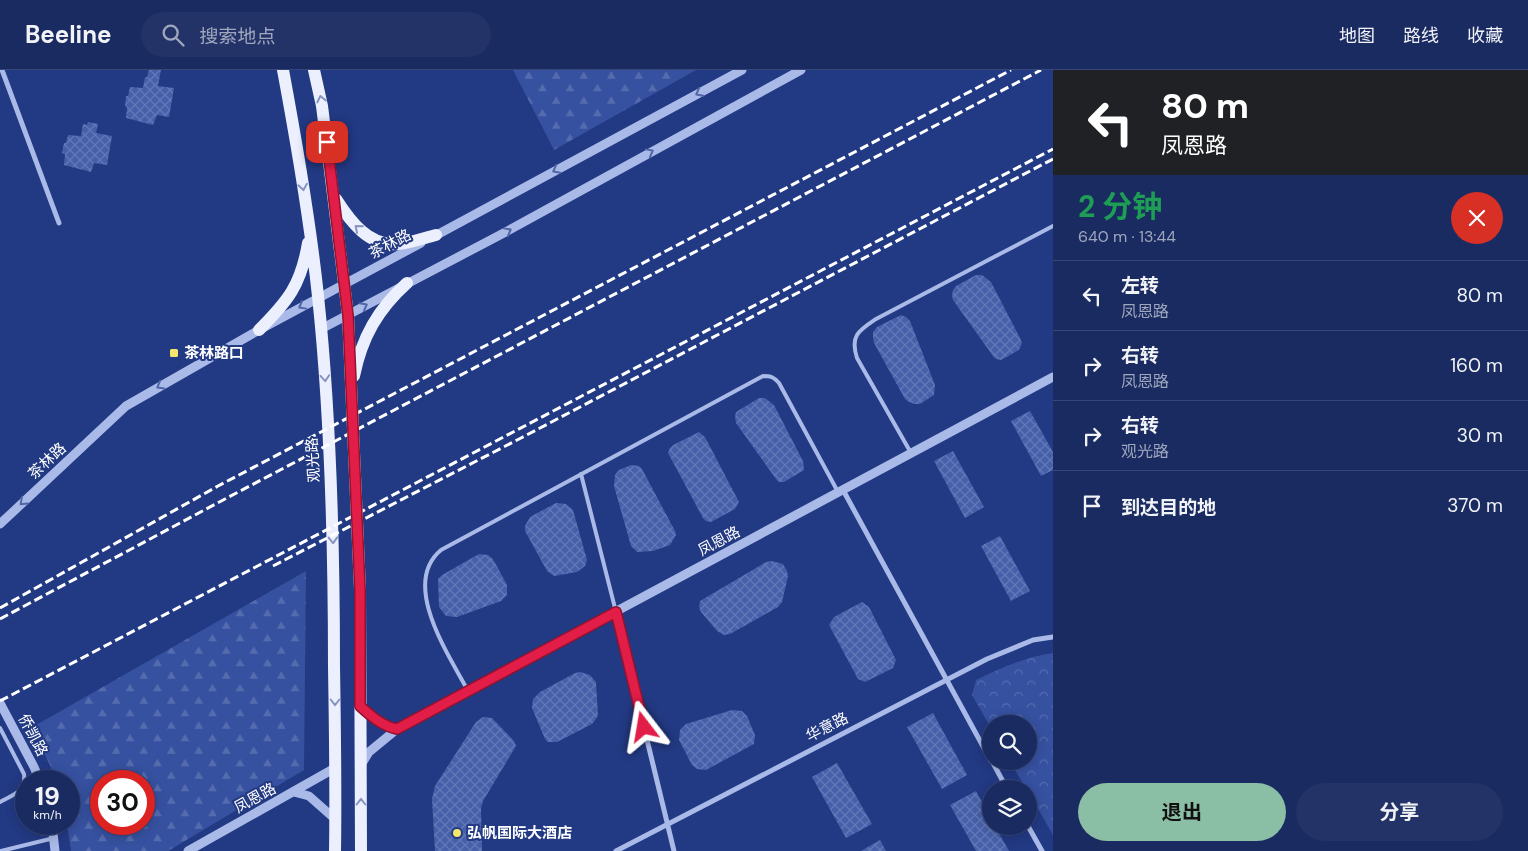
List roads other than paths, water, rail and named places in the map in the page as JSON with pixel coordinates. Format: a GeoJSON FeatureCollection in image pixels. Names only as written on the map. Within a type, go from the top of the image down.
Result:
{"type":"FeatureCollection","features":[{"type":"Feature","properties":{"kind":"main road","name":"观光路"},"geometry":{"type":"LineString","coordinates":[[283,70],[310,228],[321,329],[330,466],[333,541],[334,851]]}},
{"type":"Feature","properties":{"kind":"main road"},"geometry":{"type":"LineString","coordinates":[[314,70],[322,106],[348,315],[360,580],[361,851]]}},
{"type":"Feature","properties":{"kind":"main road"},"geometry":{"type":"LineString","coordinates":[[333,196],[354,225],[374,240],[387,244],[399,244],[436,235]]}},
{"type":"Feature","properties":{"kind":"main road"},"geometry":{"type":"LineString","coordinates":[[259,330],[281,308],[301,274],[310,228]]}},
{"type":"Feature","properties":{"kind":"main road"},"geometry":{"type":"LineString","coordinates":[[351,393],[360,354],[372,324],[381,309],[407,283]]}},
{"type":"Feature","properties":{"kind":"street"},"geometry":{"type":"LineString","coordinates":[[2,70],[59,223]]}},
{"type":"Feature","properties":{"kind":"street","name":"茶林路"},"geometry":{"type":"LineString","coordinates":[[0,524],[126,406],[318,297],[742,70]]}},
{"type":"Feature","properties":{"kind":"street"},"geometry":{"type":"LineString","coordinates":[[321,329],[500,235],[801,70]]}},
{"type":"Feature","properties":{"kind":"street","name":"凤恩路"},"geometry":{"type":"LineString","coordinates":[[360,765],[369,752],[397,729],[1053,377]]}},
{"type":"Feature","properties":{"kind":"street"},"geometry":{"type":"LineString","coordinates":[[841,491],[982,745]]}},
{"type":"Feature","properties":{"kind":"street"},"geometry":{"type":"LineString","coordinates":[[616,612],[674,851]]}},
{"type":"Feature","properties":{"kind":"street","name":"华意路"},"geometry":{"type":"LineString","coordinates":[[616,851],[1009,649],[1033,640],[1053,637]]}},
{"type":"Feature","properties":{"kind":"street","name":"侨凯路"},"geometry":{"type":"LineString","coordinates":[[0,703],[35,770]]}},
{"type":"Feature","properties":{"kind":"street"},"geometry":{"type":"LineString","coordinates":[[360,706],[375,720],[397,729]]}},
{"type":"Feature","properties":{"kind":"street","name":"凤恩路"},"geometry":{"type":"LineString","coordinates":[[188,851],[335,768]]}},
{"type":"Feature","properties":{"kind":"street"},"geometry":{"type":"LineString","coordinates":[[294,792],[309,796],[335,820]]}},
{"type":"Feature","properties":{"kind":"street"},"geometry":{"type":"LineString","coordinates":[[54,835],[55,851]]}},
{"type":"Feature","properties":{"kind":"street"},"geometry":{"type":"LineString","coordinates":[[1033,835],[1042,851]]}},
{"type":"Feature","properties":{"kind":"lane"},"geometry":{"type":"LineString","coordinates":[[911,453],[857,358],[854,346],[856,336],[876,319],[1053,226]]}},
{"type":"Feature","properties":{"kind":"lane"},"geometry":{"type":"LineString","coordinates":[[468,691],[436,630],[426,600],[429,564],[434,556],[441,550],[763,376],[775,378],[779,383],[841,491]]}},
{"type":"Feature","properties":{"kind":"lane"},"geometry":{"type":"LineString","coordinates":[[581,474],[616,612]]}},
{"type":"Feature","properties":{"kind":"lane"},"geometry":{"type":"LineString","coordinates":[[0,728],[24,774],[25,782],[22,789],[0,802]]}},
{"type":"Feature","properties":{"kind":"lane"},"geometry":{"type":"LineString","coordinates":[[1,851],[54,838]]}},
{"type":"Feature","properties":{"kind":"railway"},"geometry":{"type":"LineString","coordinates":[[0,608],[218,486],[1011,70]]}},
{"type":"Feature","properties":{"kind":"railway"},"geometry":{"type":"LineString","coordinates":[[0,619],[1041,70]]}},
{"type":"Feature","properties":{"kind":"railway"},"geometry":{"type":"LineString","coordinates":[[0,701],[1053,149]]}},
{"type":"Feature","properties":{"kind":"railway"},"geometry":{"type":"LineString","coordinates":[[273,566],[1053,159]]}},
{"type":"Feature","properties":{"kind":"place","name":"茶林路口"},"geometry":{"type":"Point","coordinates":[174,353]}},
{"type":"Feature","properties":{"kind":"place","name":"弘帆国际大酒店"},"geometry":{"type":"Point","coordinates":[457,833]}}]}
